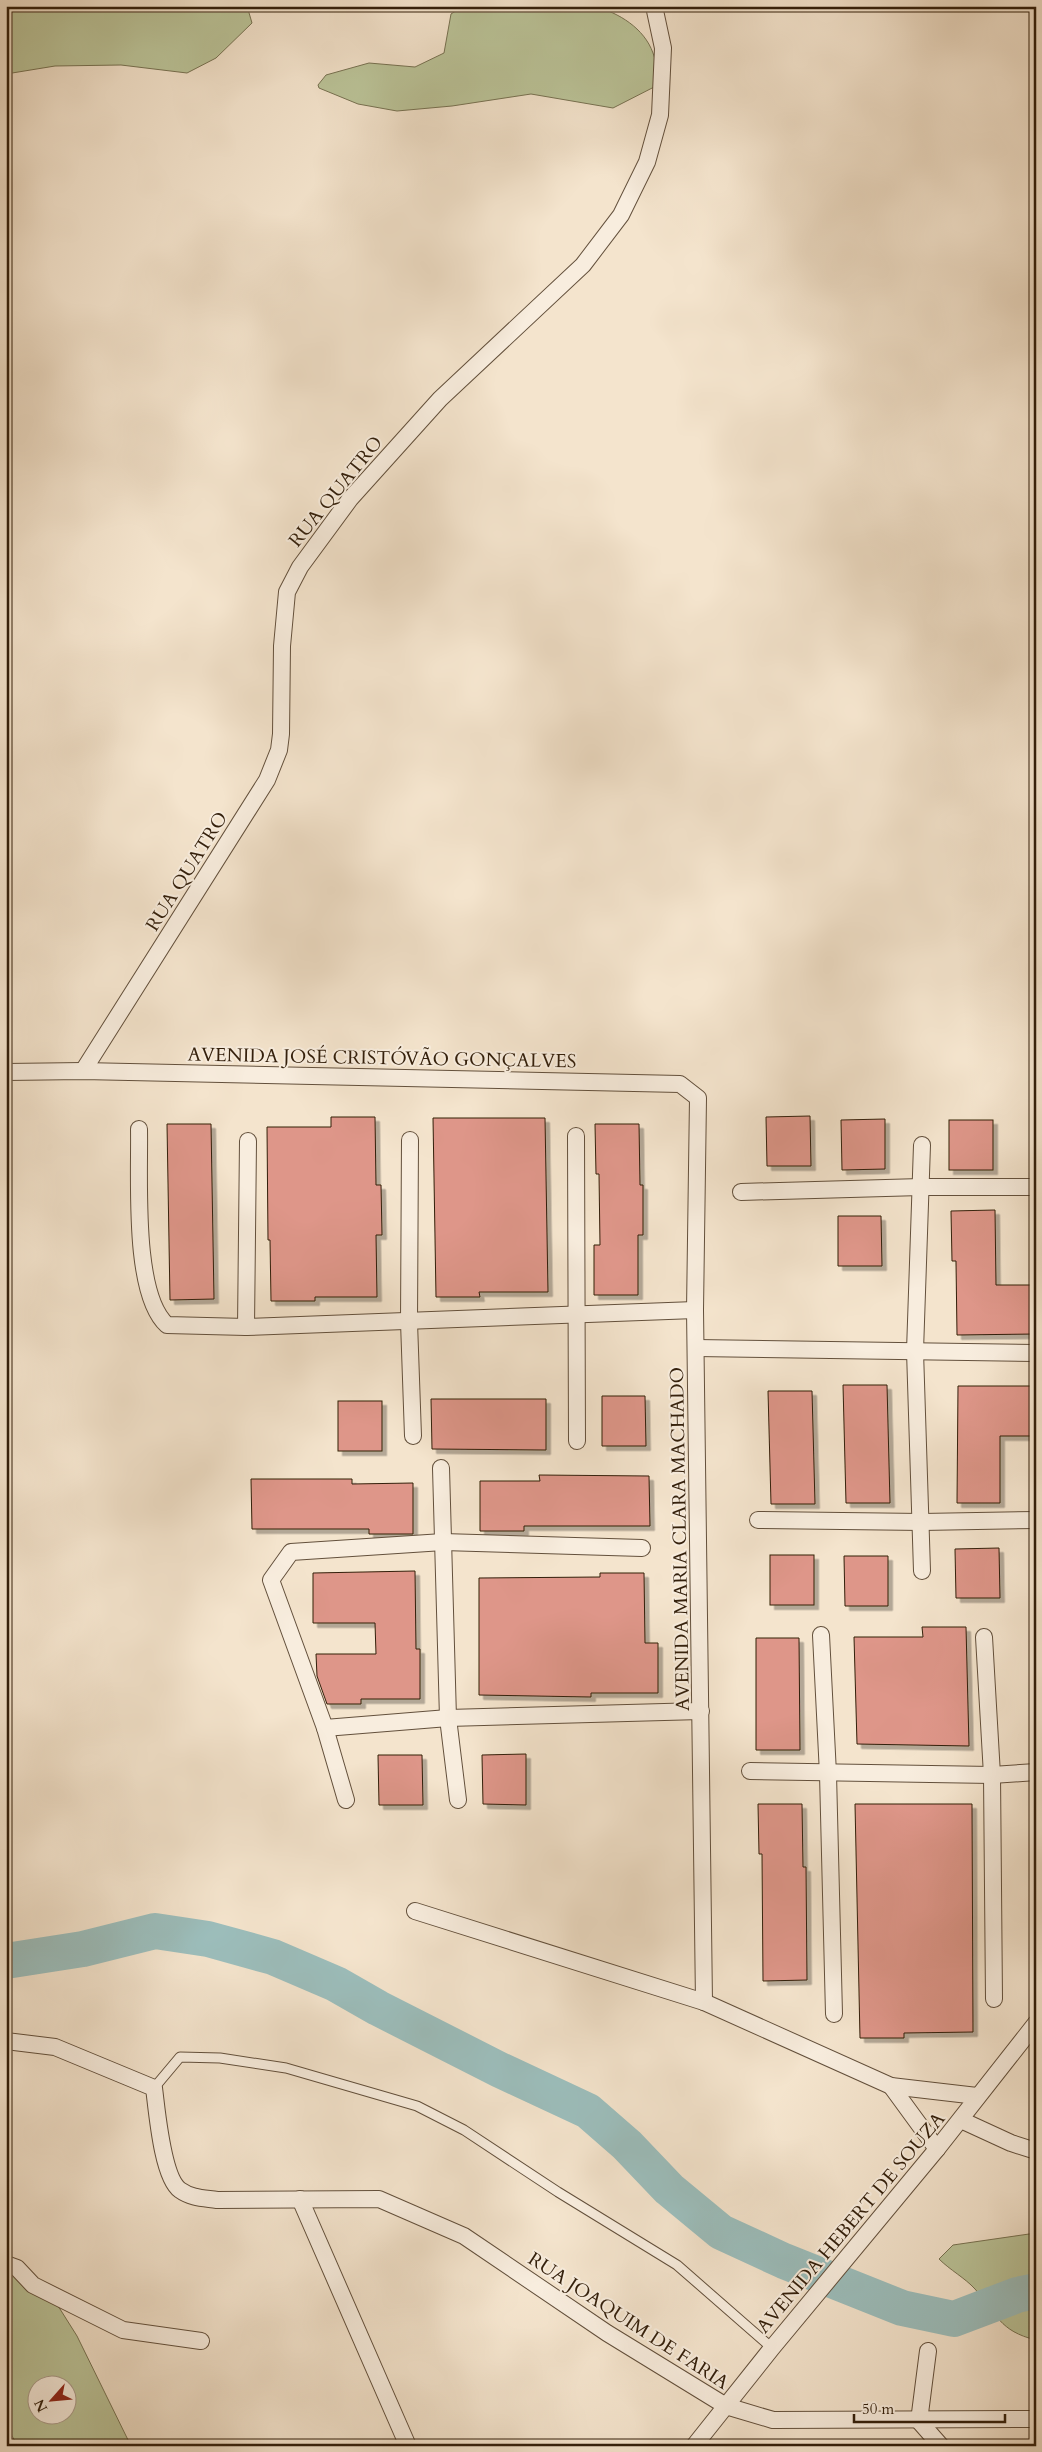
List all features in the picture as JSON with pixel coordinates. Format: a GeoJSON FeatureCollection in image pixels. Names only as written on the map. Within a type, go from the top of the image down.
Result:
{"type":"FeatureCollection","features":[{"type":"Feature","properties":{"kind":"street","name":"RUA QUATRO"},"geometry":{"type":"LineString","coordinates":[[83,1071],[267,780],[279,750],[281,734],[282,646],[287,592],[300,567],[350,499],[440,399],[583,265],[621,215],[647,162],[660,115],[663,48],[654,6]]}},
{"type":"Feature","properties":{"kind":"street","name":"AVENIDA JOSÉ CRISTÓVÃO GONÇALVES"},"geometry":{"type":"LineString","coordinates":[[6,1072],[83,1071],[680,1084]]}},
{"type":"Feature","properties":{"kind":"street","name":"AVENIDA MARIA CLARA MACHADO"},"geometry":{"type":"LineString","coordinates":[[680,1084],[698,1098],[695,1310],[704,2002]]}},
{"type":"Feature","properties":{"kind":"street"},"geometry":{"type":"LineString","coordinates":[[139,1129],[142,1267],[158,1316],[167,1325],[246,1327],[577,1316],[695,1310]]}},
{"type":"Feature","properties":{"kind":"street"},"geometry":{"type":"LineString","coordinates":[[576,1136],[578,1441]]}},
{"type":"Feature","properties":{"kind":"street"},"geometry":{"type":"LineString","coordinates":[[410,1140],[409,1322],[413,1436]]}},
{"type":"Feature","properties":{"kind":"street"},"geometry":{"type":"LineString","coordinates":[[246,1327],[248,1141]]}},
{"type":"Feature","properties":{"kind":"street"},"geometry":{"type":"LineString","coordinates":[[922,1145],[915,1351],[922,1522],[922,1572]]}},
{"type":"Feature","properties":{"kind":"street"},"geometry":{"type":"LineString","coordinates":[[741,1192],[921,1187],[1036,1187]]}},
{"type":"Feature","properties":{"kind":"street"},"geometry":{"type":"LineString","coordinates":[[696,1348],[1036,1353]]}},
{"type":"Feature","properties":{"kind":"street"},"geometry":{"type":"LineString","coordinates":[[442,1468],[448,1718],[458,1800]]}},
{"type":"Feature","properties":{"kind":"street"},"geometry":{"type":"LineString","coordinates":[[758,1520],[922,1522],[1036,1520]]}},
{"type":"Feature","properties":{"kind":"street"},"geometry":{"type":"LineString","coordinates":[[346,1800],[325,1728],[271,1580],[291,1552],[443,1542],[642,1548]]}},
{"type":"Feature","properties":{"kind":"street"},"geometry":{"type":"LineString","coordinates":[[821,1635],[828,1774],[834,2014]]}},
{"type":"Feature","properties":{"kind":"street"},"geometry":{"type":"LineString","coordinates":[[984,1637],[992,1775],[994,1999]]}},
{"type":"Feature","properties":{"kind":"street"},"geometry":{"type":"LineString","coordinates":[[325,1728],[448,1718],[701,1711]]}},
{"type":"Feature","properties":{"kind":"street"},"geometry":{"type":"LineString","coordinates":[[750,1771],[828,1774],[992,1775],[1036,1772]]}},
{"type":"Feature","properties":{"kind":"street"},"geometry":{"type":"LineString","coordinates":[[415,1911],[704,2002],[891,2086],[977,2096]]}},
{"type":"Feature","properties":{"kind":"street","name":"AVENIDA HEBERT DE SOUZA"},"geometry":{"type":"LineString","coordinates":[[694,2446],[772,2348],[961,2120],[977,2096],[1036,2024]]}},
{"type":"Feature","properties":{"kind":"street"},"geometry":{"type":"LineString","coordinates":[[6,2042],[55,2047],[154,2088]]}},
{"type":"Feature","properties":{"kind":"street"},"geometry":{"type":"LineString","coordinates":[[891,2086],[937,2149]]}},
{"type":"Feature","properties":{"kind":"street","name":"RUA JOAQUIM DE FARIA"},"geometry":{"type":"LineString","coordinates":[[154,2088],[160,2136],[167,2167],[178,2189],[194,2198],[217,2200],[379,2198],[464,2236],[607,2333],[726,2406],[773,2420],[1036,2419]]}},
{"type":"Feature","properties":{"kind":"street"},"geometry":{"type":"LineString","coordinates":[[961,2120],[1011,2143],[1036,2151]]}},
{"type":"Feature","properties":{"kind":"street"},"geometry":{"type":"LineString","coordinates":[[300,2198],[408,2446]]}},
{"type":"Feature","properties":{"kind":"street"},"geometry":{"type":"LineString","coordinates":[[6,2264],[17,2268],[33,2285],[123,2330],[201,2341]]}},
{"type":"Feature","properties":{"kind":"street"},"geometry":{"type":"LineString","coordinates":[[928,2351],[919,2420],[942,2446]]}},
{"type":"Feature","properties":{"kind":"lane"},"geometry":{"type":"LineString","coordinates":[[154,2088],[180,2057],[220,2058],[286,2068],[417,2106],[464,2130],[558,2192],[677,2265],[772,2348]]}},
{"type":"Feature","properties":{"kind":"green space"},"geometry":{"type":"Polygon","coordinates":[[[6,6],[247,6],[252,23],[216,58],[187,73],[121,65],[55,66],[6,74],[6,6]]]}},
{"type":"Feature","properties":{"kind":"green space"},"geometry":{"type":"Polygon","coordinates":[[[463,6],[594,6],[603,9],[621,17],[644,36],[654,57],[660,84],[613,108],[531,94],[452,106],[397,111],[358,104],[319,88],[318,85],[326,75],[369,63],[415,67],[444,53],[451,14],[463,6]]]}},
{"type":"Feature","properties":{"kind":"green space"},"geometry":{"type":"Polygon","coordinates":[[[1036,2233],[1036,2340],[1014,2332],[1006,2326],[971,2285],[939,2259],[953,2245],[1036,2233]]]}},
{"type":"Feature","properties":{"kind":"green space"},"geometry":{"type":"Polygon","coordinates":[[[6,2268],[39,2284],[60,2309],[77,2336],[131,2446],[18,2446],[6,2426],[6,2268]]]}},
{"type":"Feature","properties":{"kind":"building"},"geometry":{"type":"Polygon","coordinates":[[[810,1116],[811,1166],[767,1166],[766,1117],[810,1116]]]}},
{"type":"Feature","properties":{"kind":"building"},"geometry":{"type":"Polygon","coordinates":[[[331,1117],[375,1117],[376,1185],[381,1185],[382,1235],[376,1235],[377,1297],[315,1297],[315,1301],[271,1301],[270,1240],[268,1240],[267,1127],[331,1127],[331,1117]]]}},
{"type":"Feature","properties":{"kind":"building"},"geometry":{"type":"Polygon","coordinates":[[[433,1118],[545,1118],[548,1292],[479,1292],[480,1297],[436,1297],[433,1118]]]}},
{"type":"Feature","properties":{"kind":"building"},"geometry":{"type":"Polygon","coordinates":[[[885,1119],[885,1169],[842,1170],[841,1120],[885,1119]]]}},
{"type":"Feature","properties":{"kind":"building"},"geometry":{"type":"Polygon","coordinates":[[[949,1120],[993,1120],[993,1170],[949,1170],[949,1120]]]}},
{"type":"Feature","properties":{"kind":"building"},"geometry":{"type":"Polygon","coordinates":[[[167,1124],[211,1124],[214,1299],[170,1300],[167,1124]]]}},
{"type":"Feature","properties":{"kind":"building"},"geometry":{"type":"Polygon","coordinates":[[[595,1124],[639,1124],[640,1185],[643,1185],[643,1235],[638,1235],[638,1295],[594,1295],[594,1245],[600,1245],[599,1174],[596,1174],[595,1124]]]}},
{"type":"Feature","properties":{"kind":"building"},"geometry":{"type":"Polygon","coordinates":[[[995,1210],[996,1285],[1036,1285],[1036,1334],[957,1335],[956,1261],[952,1261],[951,1211],[995,1210]]]}},
{"type":"Feature","properties":{"kind":"building"},"geometry":{"type":"Polygon","coordinates":[[[838,1216],[881,1216],[882,1266],[838,1266],[838,1216]]]}},
{"type":"Feature","properties":{"kind":"building"},"geometry":{"type":"Polygon","coordinates":[[[843,1385],[887,1385],[890,1503],[846,1503],[843,1385]]]}},
{"type":"Feature","properties":{"kind":"building"},"geometry":{"type":"Polygon","coordinates":[[[958,1386],[1036,1386],[1036,1436],[1000,1436],[1000,1503],[957,1503],[958,1386]]]}},
{"type":"Feature","properties":{"kind":"building"},"geometry":{"type":"Polygon","coordinates":[[[768,1391],[812,1391],[815,1504],[771,1504],[768,1391]]]}},
{"type":"Feature","properties":{"kind":"building"},"geometry":{"type":"Polygon","coordinates":[[[602,1396],[645,1396],[646,1446],[602,1446],[602,1396]]]}},
{"type":"Feature","properties":{"kind":"building"},"geometry":{"type":"Polygon","coordinates":[[[431,1399],[546,1399],[546,1450],[432,1449],[431,1399]]]}},
{"type":"Feature","properties":{"kind":"building"},"geometry":{"type":"Polygon","coordinates":[[[338,1401],[382,1401],[382,1451],[338,1451],[338,1401]]]}},
{"type":"Feature","properties":{"kind":"building"},"geometry":{"type":"Polygon","coordinates":[[[539,1475],[649,1476],[650,1526],[524,1526],[524,1531],[480,1531],[480,1481],[540,1481],[539,1475]]]}},
{"type":"Feature","properties":{"kind":"building"},"geometry":{"type":"Polygon","coordinates":[[[251,1479],[352,1479],[352,1484],[413,1483],[413,1534],[369,1534],[369,1529],[252,1529],[251,1479]]]}},
{"type":"Feature","properties":{"kind":"building"},"geometry":{"type":"Polygon","coordinates":[[[999,1548],[1000,1598],[956,1598],[955,1549],[999,1548]]]}},
{"type":"Feature","properties":{"kind":"building"},"geometry":{"type":"Polygon","coordinates":[[[770,1555],[814,1555],[814,1605],[770,1605],[770,1555]]]}},
{"type":"Feature","properties":{"kind":"building"},"geometry":{"type":"Polygon","coordinates":[[[844,1556],[888,1556],[888,1606],[845,1606],[844,1556]]]}},
{"type":"Feature","properties":{"kind":"building"},"geometry":{"type":"Polygon","coordinates":[[[415,1571],[416,1649],[420,1649],[420,1699],[361,1699],[361,1704],[327,1704],[317,1676],[316,1654],[376,1654],[375,1623],[313,1623],[313,1573],[415,1571]]]}},
{"type":"Feature","properties":{"kind":"building"},"geometry":{"type":"Polygon","coordinates":[[[600,1573],[644,1573],[645,1643],[658,1643],[658,1693],[591,1693],[591,1697],[479,1695],[479,1578],[600,1577],[600,1573]]]}},
{"type":"Feature","properties":{"kind":"building"},"geometry":{"type":"Polygon","coordinates":[[[922,1627],[966,1627],[969,1746],[857,1744],[854,1637],[923,1637],[922,1627]]]}},
{"type":"Feature","properties":{"kind":"building"},"geometry":{"type":"Polygon","coordinates":[[[756,1638],[799,1638],[800,1750],[756,1750],[756,1638]]]}},
{"type":"Feature","properties":{"kind":"building"},"geometry":{"type":"Polygon","coordinates":[[[526,1754],[526,1805],[483,1804],[482,1755],[526,1754]]]}},
{"type":"Feature","properties":{"kind":"building"},"geometry":{"type":"Polygon","coordinates":[[[378,1755],[422,1755],[423,1805],[379,1805],[378,1755]]]}},
{"type":"Feature","properties":{"kind":"building"},"geometry":{"type":"Polygon","coordinates":[[[758,1804],[802,1804],[803,1867],[806,1867],[807,1980],[763,1981],[762,1854],[759,1854],[758,1804]]]}},
{"type":"Feature","properties":{"kind":"building"},"geometry":{"type":"Polygon","coordinates":[[[855,1804],[972,1804],[973,2032],[904,2033],[904,2038],[860,2038],[855,1804]]]}},
{"type":"Feature","properties":{"kind":"waterway"},"geometry":{"type":"LineString","coordinates":[[6,1961],[83,1949],[155,1931],[208,1939],[273,1957],[336,1984],[378,2008],[500,2070],[588,2111],[627,2145],[669,2189],[721,2232],[784,2261],[902,2308],[954,2319],[1017,2295],[1036,2291]]}}]}
